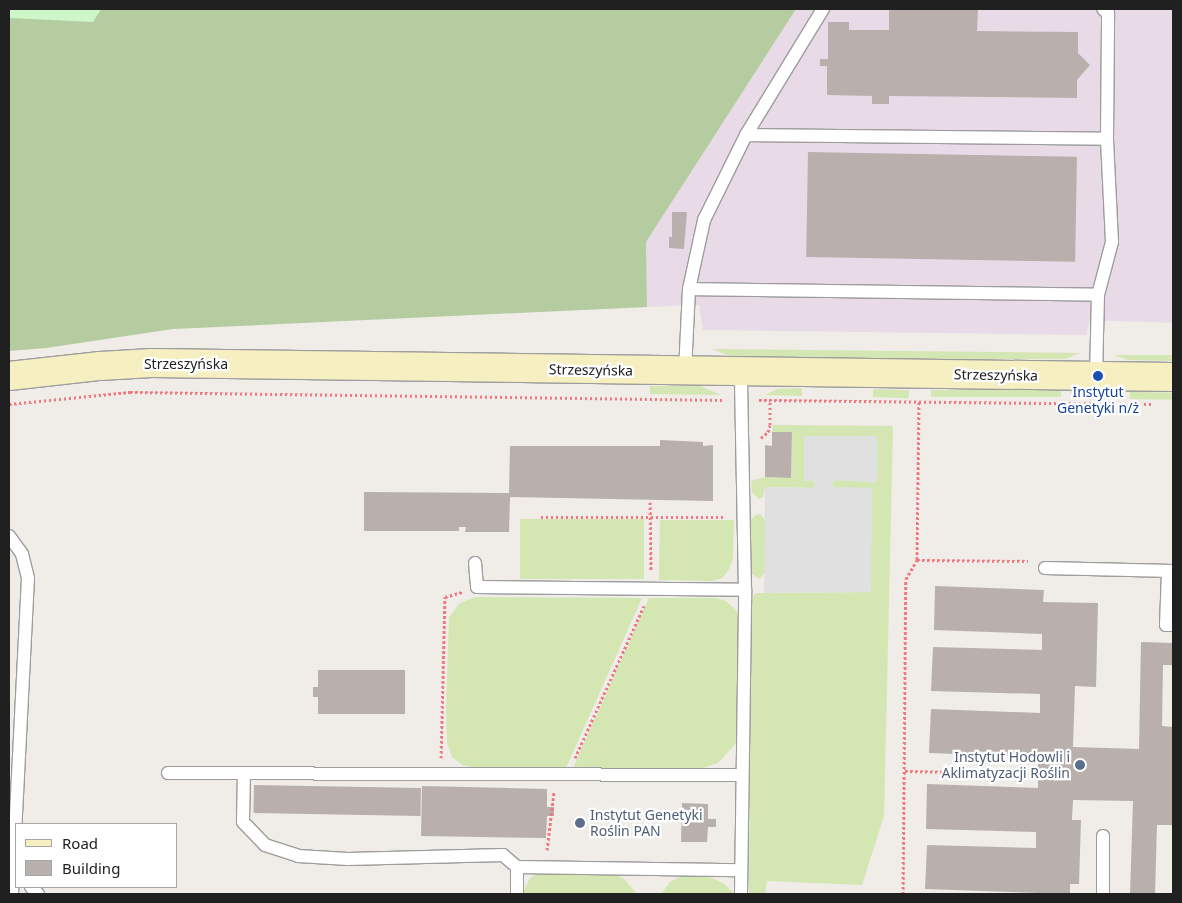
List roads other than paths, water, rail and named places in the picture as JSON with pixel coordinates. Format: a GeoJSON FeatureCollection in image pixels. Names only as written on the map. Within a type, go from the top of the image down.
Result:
{"type":"FeatureCollection","features":[{"type":"Feature","properties":{"kind":"street","name":"Strzeszyńska"},"geometry":{"type":"LineString","coordinates":[[9,376],[100,366],[152,363],[1173,377]]}},
{"type":"Feature","properties":{"kind":"lane"},"geometry":{"type":"LineString","coordinates":[[685,371],[689,289],[704,220],[746,135],[823,9]]}},
{"type":"Feature","properties":{"kind":"lane"},"geometry":{"type":"LineString","coordinates":[[1096,376],[1098,295],[1112,242],[1107,139],[1108,13],[1103,9]]}},
{"type":"Feature","properties":{"kind":"lane"},"geometry":{"type":"LineString","coordinates":[[746,135],[1107,139]]}},
{"type":"Feature","properties":{"kind":"lane"},"geometry":{"type":"LineString","coordinates":[[689,289],[1098,295]]}},
{"type":"Feature","properties":{"kind":"lane"},"geometry":{"type":"LineString","coordinates":[[741,372],[745,590],[741,894]]}},
{"type":"Feature","properties":{"kind":"lane"},"geometry":{"type":"LineString","coordinates":[[9,536],[22,554],[28,578],[17,823]]}},
{"type":"Feature","properties":{"kind":"lane"},"geometry":{"type":"LineString","coordinates":[[475,562],[477,588],[745,590]]}},
{"type":"Feature","properties":{"kind":"lane"},"geometry":{"type":"LineString","coordinates":[[1045,568],[1170,571],[1166,625],[1173,625]]}},
{"type":"Feature","properties":{"kind":"lane"},"geometry":{"type":"LineString","coordinates":[[168,773],[742,775]]}},
{"type":"Feature","properties":{"kind":"lane"},"geometry":{"type":"LineString","coordinates":[[244,773],[243,822],[265,845],[298,856],[348,859],[503,855],[517,867],[741,870]]}},
{"type":"Feature","properties":{"kind":"lane"},"geometry":{"type":"LineString","coordinates":[[1103,836],[1103,894]]}},
{"type":"Feature","properties":{"kind":"lane"},"geometry":{"type":"LineString","coordinates":[[517,867],[517,894]]}},
{"type":"Feature","properties":{"kind":"lane"},"geometry":{"type":"LineString","coordinates":[[12,894],[15,870]]}},
{"type":"Feature","properties":{"kind":"place","name":"Instytut Genetyki n/ż"},"geometry":{"type":"Point","coordinates":[1098,376]}},
{"type":"Feature","properties":{"kind":"place","name":"Instytut Hodowli i Aklimatyzacji Roślin"},"geometry":{"type":"Point","coordinates":[1080,765]}},
{"type":"Feature","properties":{"kind":"place","name":"Instytut Genetyki Roślin PAN"},"geometry":{"type":"Point","coordinates":[580,823]}}]}
